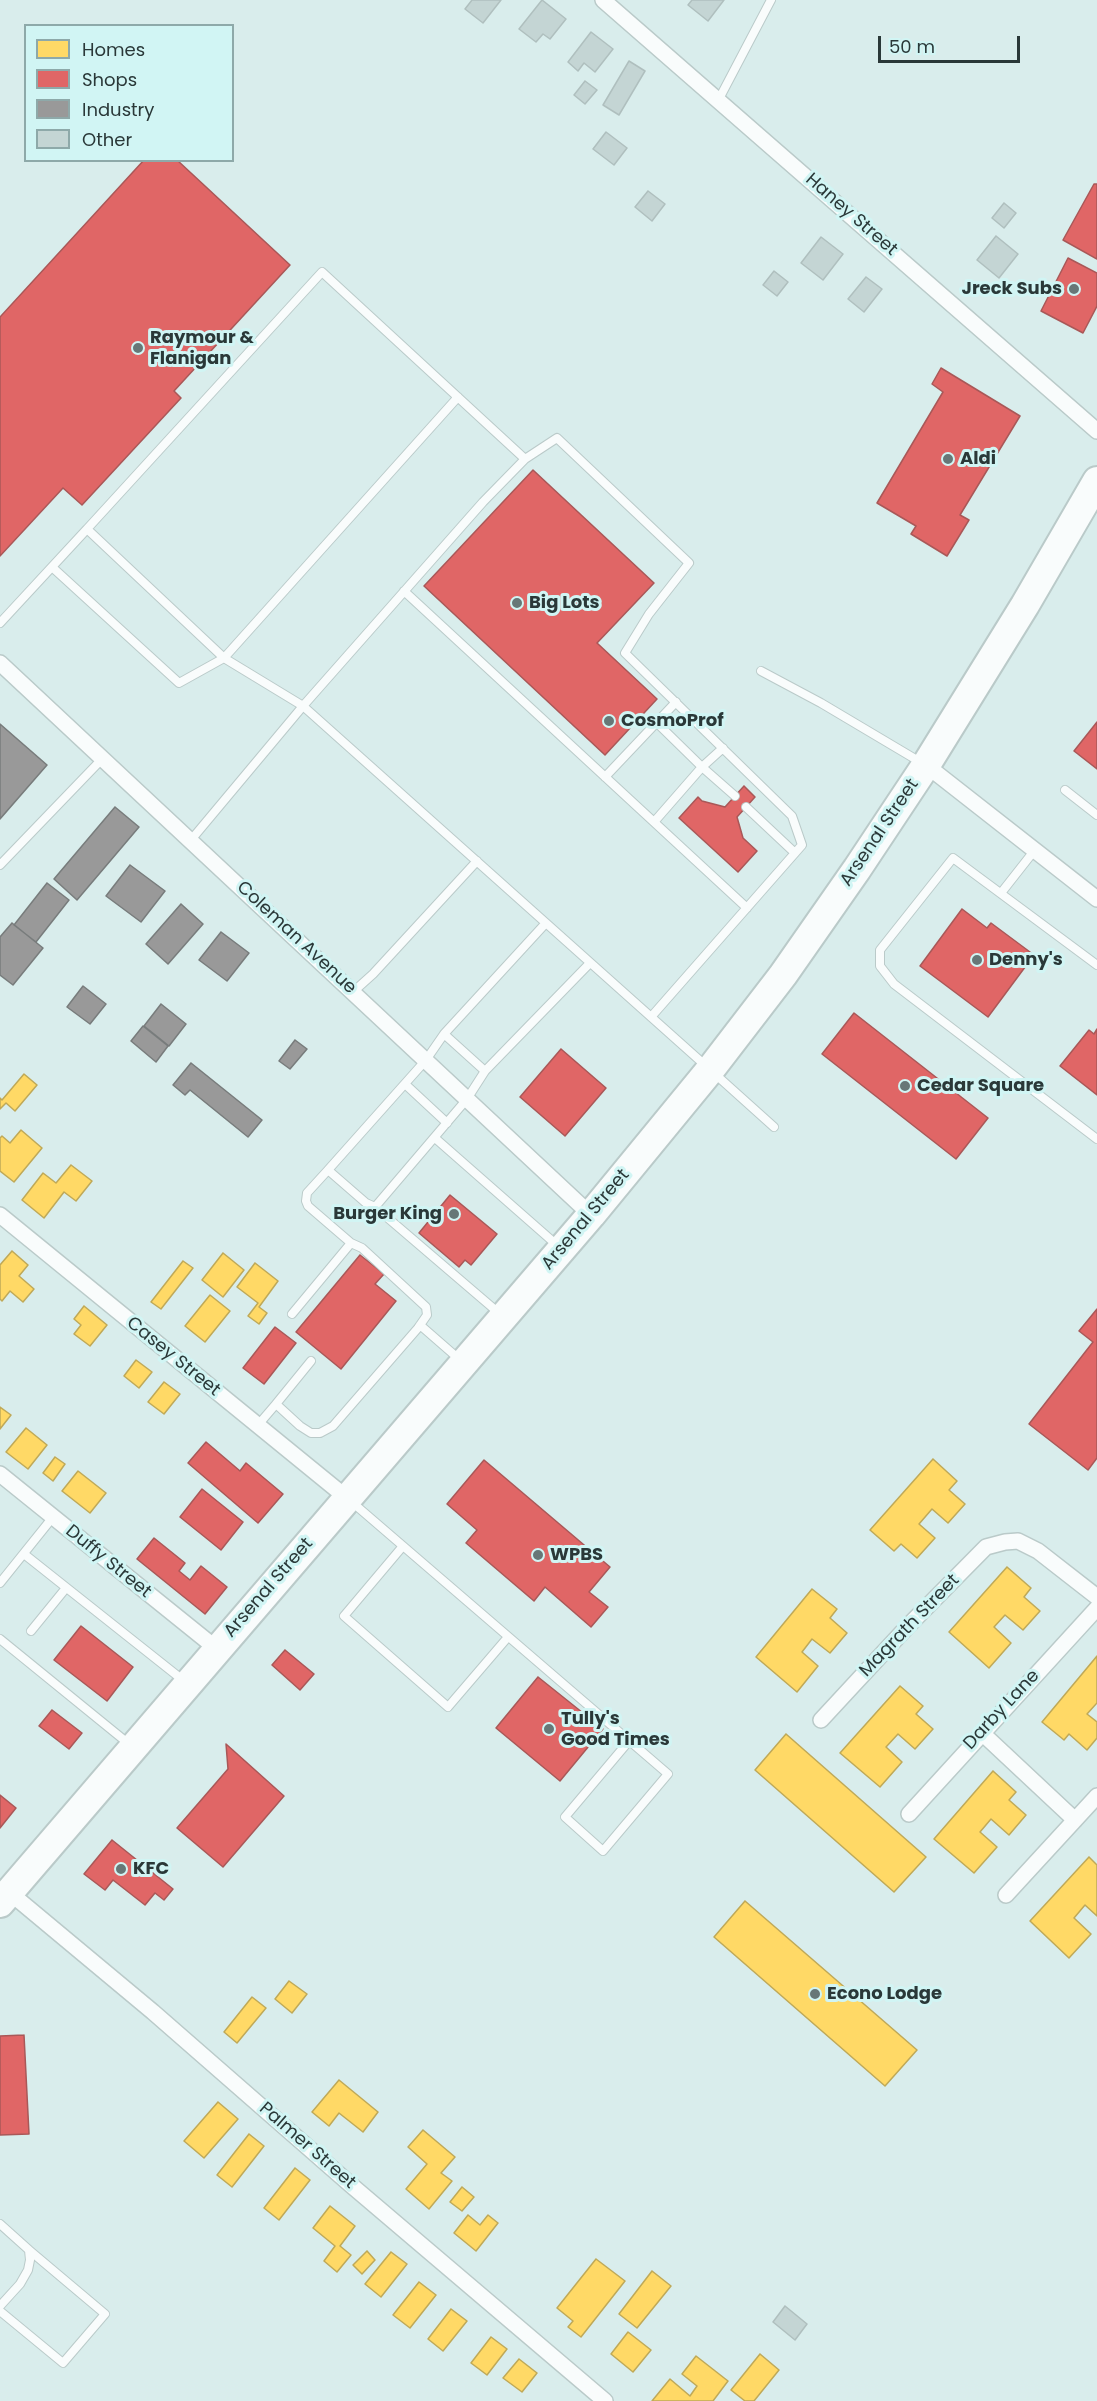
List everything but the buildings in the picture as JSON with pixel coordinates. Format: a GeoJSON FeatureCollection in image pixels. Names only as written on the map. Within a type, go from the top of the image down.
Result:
{"type":"FeatureCollection","features":[{"type":"Feature","properties":{"kind":"highway","name":"Arsenal Street"},"geometry":{"type":"LineString","coordinates":[[5,1897],[591,1215],[710,1070],[783,975],[857,869],[960,712],[1092,496]]}},
{"type":"Feature","properties":{"kind":"street","name":"Haney Street"},"geometry":{"type":"LineString","coordinates":[[603,0],[1097,431]]}},
{"type":"Feature","properties":{"kind":"street","name":"Coleman Avenue"},"geometry":{"type":"LineString","coordinates":[[0,663],[591,1215]]}},
{"type":"Feature","properties":{"kind":"street"},"geometry":{"type":"LineString","coordinates":[[926,765],[1097,899]]}},
{"type":"Feature","properties":{"kind":"street","name":"Casey Street"},"geometry":{"type":"LineString","coordinates":[[0,1215],[347,1498]]}},
{"type":"Feature","properties":{"kind":"street","name":"Duffy Street"},"geometry":{"type":"LineString","coordinates":[[0,1474],[217,1649]]}},
{"type":"Feature","properties":{"kind":"street","name":"Magrath Street"},"geometry":{"type":"LineString","coordinates":[[821,1720],[987,1547],[1018,1541],[1038,1551],[1097,1597]]}},
{"type":"Feature","properties":{"kind":"street","name":"Darby Lane"},"geometry":{"type":"LineString","coordinates":[[909,1814],[1097,1608]]}},
{"type":"Feature","properties":{"kind":"street"},"geometry":{"type":"LineString","coordinates":[[982,1733],[1075,1820]]}},
{"type":"Feature","properties":{"kind":"street"},"geometry":{"type":"LineString","coordinates":[[1006,1895],[1097,1796]]}},
{"type":"Feature","properties":{"kind":"street","name":"Palmer Street"},"geometry":{"type":"LineString","coordinates":[[5,1897],[153,2012],[351,2185],[605,2401]]}},
{"type":"Feature","properties":{"kind":"lane"},"geometry":{"type":"LineString","coordinates":[[719,99],[771,0]]}},
{"type":"Feature","properties":{"kind":"lane"},"geometry":{"type":"LineString","coordinates":[[0,623],[322,273],[525,459]]}},
{"type":"Feature","properties":{"kind":"lane"},"geometry":{"type":"LineString","coordinates":[[52,567],[179,683],[224,658],[458,397]]}},
{"type":"Feature","properties":{"kind":"lane"},"geometry":{"type":"LineString","coordinates":[[191,840],[303,706],[483,502],[525,459],[557,438],[689,563],[649,614],[626,653],[792,816],[802,845],[651,1017]]}},
{"type":"Feature","properties":{"kind":"lane"},"geometry":{"type":"LineString","coordinates":[[87,529],[224,658],[303,706],[774,1127]]}},
{"type":"Feature","properties":{"kind":"lane"},"geometry":{"type":"LineString","coordinates":[[404,591],[747,908]]}},
{"type":"Feature","properties":{"kind":"lane"},"geometry":{"type":"LineString","coordinates":[[761,671],[821,703],[926,765]]}},
{"type":"Feature","properties":{"kind":"lane"},"geometry":{"type":"LineString","coordinates":[[605,777],[676,702]]}},
{"type":"Feature","properties":{"kind":"lane"},"geometry":{"type":"LineString","coordinates":[[657,723],[735,796]]}},
{"type":"Feature","properties":{"kind":"lane"},"geometry":{"type":"LineString","coordinates":[[654,822],[702,767],[723,748]]}},
{"type":"Feature","properties":{"kind":"lane"},"geometry":{"type":"LineString","coordinates":[[0,865],[103,758]]}},
{"type":"Feature","properties":{"kind":"lane"},"geometry":{"type":"LineString","coordinates":[[1065,790],[1097,815]]}},
{"type":"Feature","properties":{"kind":"lane"},"geometry":{"type":"LineString","coordinates":[[746,807],[795,853]]}},
{"type":"Feature","properties":{"kind":"lane"},"geometry":{"type":"LineString","coordinates":[[1001,893],[1034,851]]}},
{"type":"Feature","properties":{"kind":"lane"},"geometry":{"type":"LineString","coordinates":[[1097,965],[953,858],[880,950],[880,966],[894,984],[1097,1138]]}},
{"type":"Feature","properties":{"kind":"lane"},"geometry":{"type":"LineString","coordinates":[[353,992],[374,974],[477,861]]}},
{"type":"Feature","properties":{"kind":"lane"},"geometry":{"type":"LineString","coordinates":[[276,1404],[300,1426],[311,1432],[320,1433],[333,1426],[420,1325],[426,1315],[426,1307],[362,1248],[351,1243],[308,1206],[307,1193],[426,1060],[444,1034],[545,924]]}},
{"type":"Feature","properties":{"kind":"lane"},"geometry":{"type":"LineString","coordinates":[[375,1207],[467,1099],[485,1071],[590,963]]}},
{"type":"Feature","properties":{"kind":"lane"},"geometry":{"type":"LineString","coordinates":[[444,1034],[485,1071]]}},
{"type":"Feature","properties":{"kind":"lane"},"geometry":{"type":"LineString","coordinates":[[405,1084],[447,1123]]}},
{"type":"Feature","properties":{"kind":"lane"},"geometry":{"type":"LineString","coordinates":[[435,1138],[561,1249]]}},
{"type":"Feature","properties":{"kind":"lane"},"geometry":{"type":"LineString","coordinates":[[328,1170],[366,1203],[375,1207],[503,1317]]}},
{"type":"Feature","properties":{"kind":"lane"},"geometry":{"type":"LineString","coordinates":[[292,1314],[351,1243]]}},
{"type":"Feature","properties":{"kind":"lane"},"geometry":{"type":"LineString","coordinates":[[420,1325],[463,1363]]}},
{"type":"Feature","properties":{"kind":"lane"},"geometry":{"type":"LineString","coordinates":[[258,1425],[311,1361]]}},
{"type":"Feature","properties":{"kind":"lane"},"geometry":{"type":"LineString","coordinates":[[347,1498],[668,1774],[603,1851],[565,1817],[629,1741]]}},
{"type":"Feature","properties":{"kind":"lane"},"geometry":{"type":"LineString","coordinates":[[0,1583],[53,1517]]}},
{"type":"Feature","properties":{"kind":"lane"},"geometry":{"type":"LineString","coordinates":[[403,1546],[344,1616],[448,1707],[508,1637]]}},
{"type":"Feature","properties":{"kind":"lane"},"geometry":{"type":"LineString","coordinates":[[24,1554],[187,1684]]}},
{"type":"Feature","properties":{"kind":"lane"},"geometry":{"type":"LineString","coordinates":[[31,1631],[66,1588]]}},
{"type":"Feature","properties":{"kind":"lane"},"geometry":{"type":"LineString","coordinates":[[0,1639],[133,1747]]}},
{"type":"Feature","properties":{"kind":"lane"},"geometry":{"type":"LineString","coordinates":[[0,2224],[105,2314],[63,2363],[0,2311]]}},
{"type":"Feature","properties":{"kind":"lane"},"geometry":{"type":"LineString","coordinates":[[0,2306],[20,2284],[28,2270],[29,2250]]}},
{"type":"Feature","properties":{"kind":"place","name":"Jreck Subs"},"geometry":{"type":"Point","coordinates":[1074,289]}},
{"type":"Feature","properties":{"kind":"place","name":"Raymour & Flanigan"},"geometry":{"type":"Point","coordinates":[138,348]}},
{"type":"Feature","properties":{"kind":"place","name":"Aldi"},"geometry":{"type":"Point","coordinates":[948,459]}},
{"type":"Feature","properties":{"kind":"place","name":"Big Lots"},"geometry":{"type":"Point","coordinates":[517,603]}},
{"type":"Feature","properties":{"kind":"place","name":"CosmoProf"},"geometry":{"type":"Point","coordinates":[609,721]}},
{"type":"Feature","properties":{"kind":"place","name":"Denny's"},"geometry":{"type":"Point","coordinates":[977,960]}},
{"type":"Feature","properties":{"kind":"place","name":"Cedar Square"},"geometry":{"type":"Point","coordinates":[905,1086]}},
{"type":"Feature","properties":{"kind":"place","name":"Burger King"},"geometry":{"type":"Point","coordinates":[454,1214]}},
{"type":"Feature","properties":{"kind":"place","name":"WPBS"},"geometry":{"type":"Point","coordinates":[538,1555]}},
{"type":"Feature","properties":{"kind":"place","name":"Tully's Good Times"},"geometry":{"type":"Point","coordinates":[549,1729]}},
{"type":"Feature","properties":{"kind":"place","name":"KFC"},"geometry":{"type":"Point","coordinates":[121,1869]}},
{"type":"Feature","properties":{"kind":"place","name":"Econo Lodge"},"geometry":{"type":"Point","coordinates":[815,1994]}}]}
